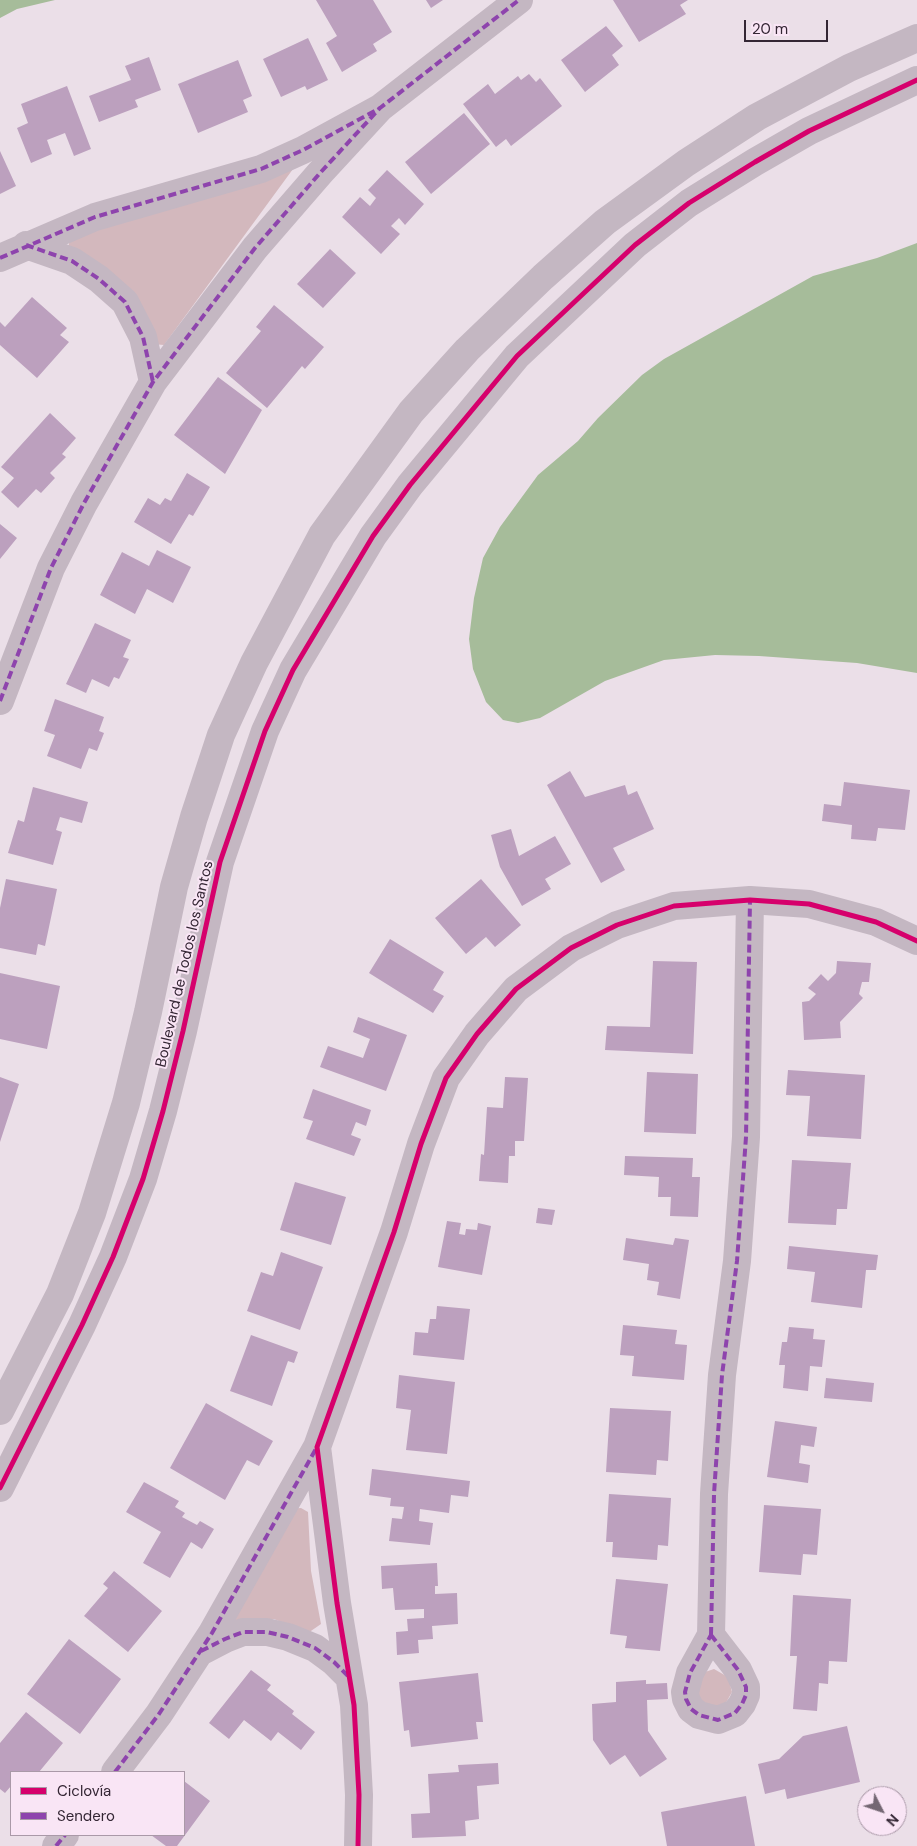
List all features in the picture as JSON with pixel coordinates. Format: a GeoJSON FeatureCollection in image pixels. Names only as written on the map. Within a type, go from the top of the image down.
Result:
{"type":"FeatureCollection","features":[{"type":"Feature","properties":{"kind":"street"},"geometry":{"type":"LineString","coordinates":[[0,258],[95,217],[261,169],[304,150],[380,108],[519,0]]}},
{"type":"Feature","properties":{"kind":"street","name":"Boulevard de Todos los Santos"},"geometry":{"type":"LineString","coordinates":[[0,1411],[60,1294],[95,1204],[126,1103],[148,1012],[174,887],[221,735],[254,663],[322,534],[411,412],[461,357],[542,277],[605,222],[686,163],[757,117],[849,68],[917,38]]}},
{"type":"Feature","properties":{"kind":"street","name":"Boulevard de Todos los Santos"},"geometry":{"type":"LineString","coordinates":[[0,1488],[82,1326],[113,1257],[143,1180],[183,1031],[220,862],[265,731],[293,670],[373,536],[410,485],[517,356],[635,244],[690,203],[755,162],[809,131],[917,80]]}},
{"type":"Feature","properties":{"kind":"street"},"geometry":{"type":"LineString","coordinates":[[0,701],[51,568],[84,503],[153,382],[255,248],[320,172],[380,108]]}},
{"type":"Feature","properties":{"kind":"street"},"geometry":{"type":"LineString","coordinates":[[26,246],[72,261],[99,279],[125,302],[143,337],[153,382]]}},
{"type":"Feature","properties":{"kind":"street"},"geometry":{"type":"LineString","coordinates":[[711,1635],[714,1494],[722,1375],[737,1261],[746,1137],[750,900]]}},
{"type":"Feature","properties":{"kind":"street"},"geometry":{"type":"LineString","coordinates":[[116,1771],[159,1714],[200,1652],[232,1600],[317,1447],[394,1232],[421,1144],[446,1078],[477,1034],[516,989],[571,948],[617,925],[674,906],[750,900],[809,904],[876,922],[917,941]]}},
{"type":"Feature","properties":{"kind":"street"},"geometry":{"type":"LineString","coordinates":[[317,1447],[337,1603],[354,1705],[359,1796],[358,1846]]}},
{"type":"Feature","properties":{"kind":"street"},"geometry":{"type":"LineString","coordinates":[[200,1652],[224,1639],[243,1632],[267,1632],[288,1637],[315,1648],[334,1662],[349,1677]]}},
{"type":"Feature","properties":{"kind":"street"},"geometry":{"type":"LineString","coordinates":[[56,1846],[64,1836]]}},
{"type":"Feature","properties":{"kind":"shaded area"},"geometry":{"type":"Polygon","coordinates":[[[0,0],[55,0],[17,9],[0,18],[0,0]]]}},
{"type":"Feature","properties":{"kind":"shaded area"},"geometry":{"type":"Polygon","coordinates":[[[293,169],[164,345],[152,344],[68,249],[71,233],[293,169]]]}},
{"type":"Feature","properties":{"kind":"shaded area"},"geometry":{"type":"Polygon","coordinates":[[[917,243],[917,673],[857,663],[759,656],[715,655],[664,660],[605,681],[540,718],[518,723],[503,720],[486,702],[473,669],[469,639],[474,598],[483,558],[500,527],[538,475],[578,441],[598,418],[642,375],[664,359],[813,276],[877,258],[917,243]]]}},
{"type":"Feature","properties":{"kind":"shaded area"},"geometry":{"type":"Polygon","coordinates":[[[301,1508],[308,1512],[311,1571],[321,1624],[308,1633],[274,1619],[233,1621],[286,1509],[301,1508]]]}},
{"type":"Feature","properties":{"kind":"shaded area"},"geometry":{"type":"Polygon","coordinates":[[[714,1669],[728,1677],[732,1692],[724,1706],[709,1710],[695,1703],[699,1674],[714,1669]]]}},
{"type":"Feature","properties":{"kind":"building"},"geometry":{"type":"Polygon","coordinates":[[[316,0],[373,0],[392,32],[373,44],[377,51],[342,72],[326,43],[337,36],[316,0]]]}},
{"type":"Feature","properties":{"kind":"building"},"geometry":{"type":"Polygon","coordinates":[[[426,0],[443,0],[431,8],[426,0]]]}},
{"type":"Feature","properties":{"kind":"building"},"geometry":{"type":"Polygon","coordinates":[[[613,0],[688,0],[680,5],[686,14],[639,42],[613,0]]]}},
{"type":"Feature","properties":{"kind":"building"},"geometry":{"type":"Polygon","coordinates":[[[606,26],[623,46],[612,55],[619,65],[585,92],[561,60],[606,26]]]}},
{"type":"Feature","properties":{"kind":"building"},"geometry":{"type":"Polygon","coordinates":[[[308,38],[328,80],[307,90],[305,86],[281,97],[263,59],[308,38]]]}},
{"type":"Feature","properties":{"kind":"building"},"geometry":{"type":"Polygon","coordinates":[[[149,57],[161,90],[135,100],[138,107],[99,122],[89,96],[131,80],[125,66],[149,57]]]}},
{"type":"Feature","properties":{"kind":"building"},"geometry":{"type":"Polygon","coordinates":[[[238,60],[252,96],[243,100],[248,112],[198,133],[178,84],[238,60]]]}},
{"type":"Feature","properties":{"kind":"building"},"geometry":{"type":"Polygon","coordinates":[[[529,74],[536,82],[540,78],[562,106],[511,146],[506,139],[496,147],[463,104],[488,84],[495,94],[518,76],[521,80],[529,74]]]}},
{"type":"Feature","properties":{"kind":"building"},"geometry":{"type":"Polygon","coordinates":[[[67,86],[91,149],[74,156],[65,133],[47,140],[52,154],[31,163],[17,128],[28,123],[21,104],[67,86]]]}},
{"type":"Feature","properties":{"kind":"building"},"geometry":{"type":"Polygon","coordinates":[[[464,113],[490,144],[431,194],[405,162],[464,113]]]}},
{"type":"Feature","properties":{"kind":"building"},"geometry":{"type":"Polygon","coordinates":[[[0,151],[16,186],[0,194],[0,151]]]}},
{"type":"Feature","properties":{"kind":"building"},"geometry":{"type":"Polygon","coordinates":[[[387,170],[424,204],[405,225],[399,218],[391,226],[400,234],[381,254],[342,217],[360,197],[370,206],[376,198],[368,190],[387,170]]]}},
{"type":"Feature","properties":{"kind":"building"},"geometry":{"type":"Polygon","coordinates":[[[330,249],[356,273],[323,308],[297,284],[330,249]]]}},
{"type":"Feature","properties":{"kind":"building"},"geometry":{"type":"Polygon","coordinates":[[[32,297],[67,328],[60,335],[69,342],[37,378],[0,345],[0,322],[5,327],[32,297]]]}},
{"type":"Feature","properties":{"kind":"building"},"geometry":{"type":"Polygon","coordinates":[[[274,305],[324,347],[305,369],[302,366],[267,408],[226,373],[261,331],[256,327],[274,305]]]}},
{"type":"Feature","properties":{"kind":"building"},"geometry":{"type":"Polygon","coordinates":[[[218,377],[262,410],[225,474],[174,435],[218,377]]]}},
{"type":"Feature","properties":{"kind":"building"},"geometry":{"type":"Polygon","coordinates":[[[50,413],[76,438],[62,454],[66,457],[50,473],[55,478],[41,493],[36,489],[18,508],[1,492],[14,478],[1,467],[50,413]]]}},
{"type":"Feature","properties":{"kind":"building"},"geometry":{"type":"Polygon","coordinates":[[[187,473],[210,487],[193,516],[189,514],[171,544],[134,522],[148,498],[160,505],[165,498],[171,501],[187,473]]]}},
{"type":"Feature","properties":{"kind":"building"},"geometry":{"type":"Polygon","coordinates":[[[0,524],[17,538],[0,559],[0,524]]]}},
{"type":"Feature","properties":{"kind":"building"},"geometry":{"type":"Polygon","coordinates":[[[157,550],[191,567],[173,603],[147,589],[135,614],[100,595],[122,552],[149,566],[157,550]]]}},
{"type":"Feature","properties":{"kind":"building"},"geometry":{"type":"Polygon","coordinates":[[[95,623],[131,640],[123,657],[129,659],[119,679],[114,677],[109,687],[92,679],[86,693],[66,684],[95,623]]]}},
{"type":"Feature","properties":{"kind":"building"},"geometry":{"type":"Polygon","coordinates":[[[55,699],[104,717],[99,731],[104,733],[97,751],[89,748],[81,769],[47,756],[55,735],[44,731],[55,699]]]}},
{"type":"Feature","properties":{"kind":"building"},"geometry":{"type":"Polygon","coordinates":[[[570,771],[585,797],[625,785],[628,795],[637,791],[654,829],[613,848],[625,870],[601,883],[547,785],[570,771]]]}},
{"type":"Feature","properties":{"kind":"building"},"geometry":{"type":"Polygon","coordinates":[[[844,782],[910,790],[905,830],[878,828],[876,841],[851,839],[852,825],[822,821],[824,804],[841,806],[844,782]]]}},
{"type":"Feature","properties":{"kind":"building"},"geometry":{"type":"Polygon","coordinates":[[[33,787],[88,802],[82,823],[60,817],[56,830],[62,832],[53,865],[8,853],[18,820],[24,822],[33,787]]]}},
{"type":"Feature","properties":{"kind":"building"},"geometry":{"type":"Polygon","coordinates":[[[511,829],[519,856],[555,836],[571,864],[545,879],[551,889],[522,906],[500,867],[491,835],[511,829]]]}},
{"type":"Feature","properties":{"kind":"building"},"geometry":{"type":"Polygon","coordinates":[[[6,879],[57,889],[45,946],[38,944],[36,955],[0,948],[0,908],[6,879]]]}},
{"type":"Feature","properties":{"kind":"building"},"geometry":{"type":"Polygon","coordinates":[[[481,879],[521,925],[495,947],[486,937],[466,954],[435,918],[481,879]]]}},
{"type":"Feature","properties":{"kind":"building"},"geometry":{"type":"Polygon","coordinates":[[[390,939],[444,972],[433,990],[444,996],[433,1013],[369,973],[390,939]]]}},
{"type":"Feature","properties":{"kind":"building"},"geometry":{"type":"Polygon","coordinates":[[[653,961],[697,962],[693,1054],[605,1050],[607,1026],[650,1027],[653,961]]]}},
{"type":"Feature","properties":{"kind":"building"},"geometry":{"type":"Polygon","coordinates":[[[837,961],[871,963],[869,982],[862,982],[859,994],[863,998],[840,1022],[841,1038],[804,1040],[802,1002],[809,1001],[816,994],[808,988],[821,974],[828,981],[836,973],[837,961]]]}},
{"type":"Feature","properties":{"kind":"building"},"geometry":{"type":"Polygon","coordinates":[[[0,973],[60,986],[47,1049],[0,1039],[0,973]]]}},
{"type":"Feature","properties":{"kind":"building"},"geometry":{"type":"Polygon","coordinates":[[[358,1017],[407,1035],[386,1091],[320,1067],[328,1046],[363,1058],[370,1039],[353,1032],[358,1017]]]}},
{"type":"Feature","properties":{"kind":"building"},"geometry":{"type":"Polygon","coordinates":[[[788,1070],[865,1075],[861,1139],[807,1136],[810,1096],[786,1095],[788,1070]]]}},
{"type":"Feature","properties":{"kind":"building"},"geometry":{"type":"Polygon","coordinates":[[[647,1072],[698,1074],[696,1134],[644,1132],[647,1072]]]}},
{"type":"Feature","properties":{"kind":"building"},"geometry":{"type":"Polygon","coordinates":[[[0,1077],[19,1084],[0,1142],[0,1077]]]}},
{"type":"Feature","properties":{"kind":"building"},"geometry":{"type":"Polygon","coordinates":[[[505,1077],[528,1078],[524,1141],[515,1141],[515,1156],[509,1156],[508,1183],[479,1181],[481,1154],[484,1155],[487,1107],[503,1108],[505,1077]]]}},
{"type":"Feature","properties":{"kind":"building"},"geometry":{"type":"Polygon","coordinates":[[[313,1089],[371,1110],[366,1126],[356,1122],[351,1135],[361,1139],[354,1156],[306,1139],[313,1121],[303,1118],[313,1089]]]}},
{"type":"Feature","properties":{"kind":"building"},"geometry":{"type":"Polygon","coordinates":[[[625,1156],[693,1158],[692,1177],[700,1177],[698,1217],[670,1216],[671,1197],[658,1197],[659,1177],[624,1175],[625,1156]]]}},
{"type":"Feature","properties":{"kind":"building"},"geometry":{"type":"Polygon","coordinates":[[[792,1160],[851,1163],[847,1209],[837,1209],[836,1225],[788,1223],[792,1160]]]}},
{"type":"Feature","properties":{"kind":"building"},"geometry":{"type":"Polygon","coordinates":[[[295,1182],[346,1197],[331,1245],[280,1230],[295,1182]]]}},
{"type":"Feature","properties":{"kind":"building"},"geometry":{"type":"Polygon","coordinates":[[[538,1208],[555,1210],[552,1225],[536,1223],[538,1208]]]}},
{"type":"Feature","properties":{"kind":"building"},"geometry":{"type":"Polygon","coordinates":[[[447,1221],[461,1223],[459,1234],[465,1235],[466,1229],[477,1230],[478,1223],[491,1226],[482,1275],[438,1267],[447,1221]]]}},
{"type":"Feature","properties":{"kind":"building"},"geometry":{"type":"Polygon","coordinates":[[[626,1238],[673,1245],[675,1238],[689,1240],[680,1299],[657,1295],[659,1282],[647,1280],[649,1264],[623,1260],[626,1238]]]}},
{"type":"Feature","properties":{"kind":"building"},"geometry":{"type":"Polygon","coordinates":[[[789,1246],[878,1255],[876,1270],[866,1270],[862,1308],[811,1302],[815,1272],[787,1269],[789,1246]]]}},
{"type":"Feature","properties":{"kind":"building"},"geometry":{"type":"Polygon","coordinates":[[[281,1252],[323,1267],[300,1330],[247,1311],[261,1272],[273,1276],[281,1252]]]}},
{"type":"Feature","properties":{"kind":"building"},"geometry":{"type":"Polygon","coordinates":[[[437,1306],[470,1309],[464,1360],[413,1355],[415,1332],[428,1333],[430,1319],[436,1319],[437,1306]]]}},
{"type":"Feature","properties":{"kind":"building"},"geometry":{"type":"Polygon","coordinates":[[[623,1325],[677,1330],[675,1344],[687,1345],[684,1380],[632,1376],[634,1356],[620,1355],[623,1325]]]}},
{"type":"Feature","properties":{"kind":"building"},"geometry":{"type":"Polygon","coordinates":[[[789,1327],[814,1329],[813,1339],[825,1340],[822,1367],[810,1366],[808,1391],[783,1388],[785,1365],[779,1365],[782,1342],[787,1342],[789,1327]]]}},
{"type":"Feature","properties":{"kind":"building"},"geometry":{"type":"Polygon","coordinates":[[[251,1335],[298,1352],[294,1363],[288,1361],[272,1406],[230,1391],[251,1335]]]}},
{"type":"Feature","properties":{"kind":"building"},"geometry":{"type":"Polygon","coordinates":[[[399,1375],[455,1382],[447,1454],[406,1450],[411,1410],[396,1408],[399,1375]]]}},
{"type":"Feature","properties":{"kind":"building"},"geometry":{"type":"Polygon","coordinates":[[[826,1378],[874,1383],[872,1402],[824,1398],[826,1378]]]}},
{"type":"Feature","properties":{"kind":"building"},"geometry":{"type":"Polygon","coordinates":[[[206,1403],[273,1441],[259,1466],[247,1460],[225,1500],[170,1468],[206,1403]]]}},
{"type":"Feature","properties":{"kind":"building"},"geometry":{"type":"Polygon","coordinates":[[[610,1408],[671,1411],[668,1461],[657,1460],[656,1475],[606,1472],[610,1408]]]}},
{"type":"Feature","properties":{"kind":"building"},"geometry":{"type":"Polygon","coordinates":[[[775,1421],[817,1427],[814,1447],[801,1445],[799,1463],[810,1465],[808,1483],[767,1477],[775,1421]]]}},
{"type":"Feature","properties":{"kind":"building"},"geometry":{"type":"Polygon","coordinates":[[[372,1469],[470,1481],[468,1497],[451,1495],[449,1513],[420,1509],[419,1521],[433,1523],[430,1545],[389,1541],[392,1518],[402,1519],[404,1507],[390,1506],[391,1498],[369,1495],[372,1469]]]}},
{"type":"Feature","properties":{"kind":"building"},"geometry":{"type":"Polygon","coordinates":[[[144,1482],[179,1501],[175,1507],[185,1513],[182,1517],[197,1525],[200,1521],[214,1529],[202,1549],[191,1542],[170,1578],[143,1563],[161,1532],[126,1512],[144,1482]]]}},
{"type":"Feature","properties":{"kind":"building"},"geometry":{"type":"Polygon","coordinates":[[[609,1494],[671,1498],[668,1546],[658,1545],[657,1560],[612,1557],[613,1542],[606,1542],[609,1494]]]}},
{"type":"Feature","properties":{"kind":"building"},"geometry":{"type":"Polygon","coordinates":[[[764,1505],[821,1509],[817,1555],[803,1554],[801,1575],[759,1572],[764,1505]]]}},
{"type":"Feature","properties":{"kind":"building"},"geometry":{"type":"Polygon","coordinates":[[[437,1563],[438,1586],[435,1586],[435,1594],[457,1593],[458,1624],[432,1626],[433,1639],[418,1640],[419,1653],[397,1655],[396,1632],[408,1631],[407,1619],[424,1618],[424,1609],[395,1610],[393,1588],[382,1589],[381,1566],[437,1563]]]}},
{"type":"Feature","properties":{"kind":"building"},"geometry":{"type":"Polygon","coordinates":[[[114,1571],[162,1611],[128,1652],[84,1616],[108,1588],[103,1584],[114,1571]]]}},
{"type":"Feature","properties":{"kind":"building"},"geometry":{"type":"Polygon","coordinates":[[[616,1579],[668,1584],[660,1651],[625,1648],[627,1636],[610,1634],[616,1579]]]}},
{"type":"Feature","properties":{"kind":"building"},"geometry":{"type":"Polygon","coordinates":[[[793,1595],[851,1599],[847,1662],[829,1661],[828,1684],[819,1683],[817,1711],[793,1709],[797,1656],[790,1656],[793,1595]]]}},
{"type":"Feature","properties":{"kind":"building"},"geometry":{"type":"Polygon","coordinates":[[[69,1639],[121,1679],[80,1734],[27,1694],[69,1639]]]}},
{"type":"Feature","properties":{"kind":"building"},"geometry":{"type":"Polygon","coordinates":[[[251,1670],[271,1685],[267,1690],[294,1711],[292,1714],[315,1732],[301,1750],[278,1732],[271,1741],[244,1720],[229,1739],[209,1723],[251,1670]]]}},
{"type":"Feature","properties":{"kind":"building"},"geometry":{"type":"Polygon","coordinates":[[[478,1673],[483,1722],[476,1722],[478,1739],[411,1747],[409,1730],[404,1731],[399,1682],[478,1673]]]}},
{"type":"Feature","properties":{"kind":"building"},"geometry":{"type":"Polygon","coordinates":[[[646,1680],[646,1684],[667,1683],[668,1699],[647,1700],[648,1731],[667,1759],[640,1777],[625,1755],[610,1765],[593,1740],[592,1704],[616,1702],[616,1682],[646,1680]]]}},
{"type":"Feature","properties":{"kind":"building"},"geometry":{"type":"Polygon","coordinates":[[[26,1712],[63,1743],[40,1771],[10,1771],[10,1787],[5,1793],[0,1789],[0,1743],[26,1712]]]}},
{"type":"Feature","properties":{"kind":"building"},"geometry":{"type":"Polygon","coordinates":[[[847,1726],[860,1782],[787,1799],[785,1789],[765,1794],[758,1764],[779,1759],[803,1736],[847,1726]]]}},
{"type":"Feature","properties":{"kind":"building"},"geometry":{"type":"Polygon","coordinates":[[[498,1763],[499,1784],[477,1786],[479,1819],[465,1821],[466,1836],[412,1838],[411,1814],[430,1813],[428,1774],[459,1772],[458,1765],[498,1763]]]}},
{"type":"Feature","properties":{"kind":"building"},"geometry":{"type":"Polygon","coordinates":[[[185,1782],[210,1801],[185,1835],[185,1782]]]}},
{"type":"Feature","properties":{"kind":"building"},"geometry":{"type":"Polygon","coordinates":[[[746,1796],[755,1846],[667,1846],[661,1812],[746,1796]]]}},
{"type":"Feature","properties":{"kind":"building"},"geometry":{"type":"Polygon","coordinates":[[[152,1836],[184,1836],[177,1846],[166,1846],[152,1836]]]}},
{"type":"Feature","properties":{"kind":"marked path"},"geometry":{"type":"LineString","coordinates":[[0,258],[95,217],[261,169],[303,150],[380,108],[519,0]]}},
{"type":"Feature","properties":{"kind":"marked path"},"geometry":{"type":"LineString","coordinates":[[0,701],[51,568],[84,503],[153,382],[255,248],[380,108]]}},
{"type":"Feature","properties":{"kind":"marked path"},"geometry":{"type":"LineString","coordinates":[[26,245],[72,261],[99,279],[125,302],[143,337],[153,382]]}},
{"type":"Feature","properties":{"kind":"marked path"},"geometry":{"type":"LineString","coordinates":[[711,1635],[714,1494],[722,1375],[737,1261],[746,1137],[750,900]]}},
{"type":"Feature","properties":{"kind":"marked path"},"geometry":{"type":"LineString","coordinates":[[116,1771],[159,1714],[212,1633],[317,1447]]}},
{"type":"Feature","properties":{"kind":"marked path"},"geometry":{"type":"LineString","coordinates":[[201,1651],[243,1632],[267,1632],[288,1637],[315,1648],[334,1662],[349,1677]]}},
{"type":"Feature","properties":{"kind":"marked path"},"geometry":{"type":"LineString","coordinates":[[711,1635],[738,1670],[746,1687],[746,1695],[735,1713],[718,1720],[699,1715],[691,1709],[685,1692],[690,1673],[711,1635]]}},
{"type":"Feature","properties":{"kind":"marked path"},"geometry":{"type":"LineString","coordinates":[[56,1846],[64,1836]]}},
{"type":"Feature","properties":{"kind":"cycle path"},"geometry":{"type":"LineString","coordinates":[[0,1488],[82,1325],[113,1257],[143,1179],[163,1111],[183,1031],[220,862],[265,731],[293,670],[373,536],[410,485],[517,356],[635,245],[689,203],[755,162],[809,131],[917,80]]}},
{"type":"Feature","properties":{"kind":"cycle path"},"geometry":{"type":"LineString","coordinates":[[358,1846],[359,1795],[354,1705],[337,1603],[317,1447],[394,1232],[421,1144],[446,1078],[477,1034],[516,989],[571,948],[617,925],[674,906],[750,900],[809,904],[876,922],[917,941]]}}]}
